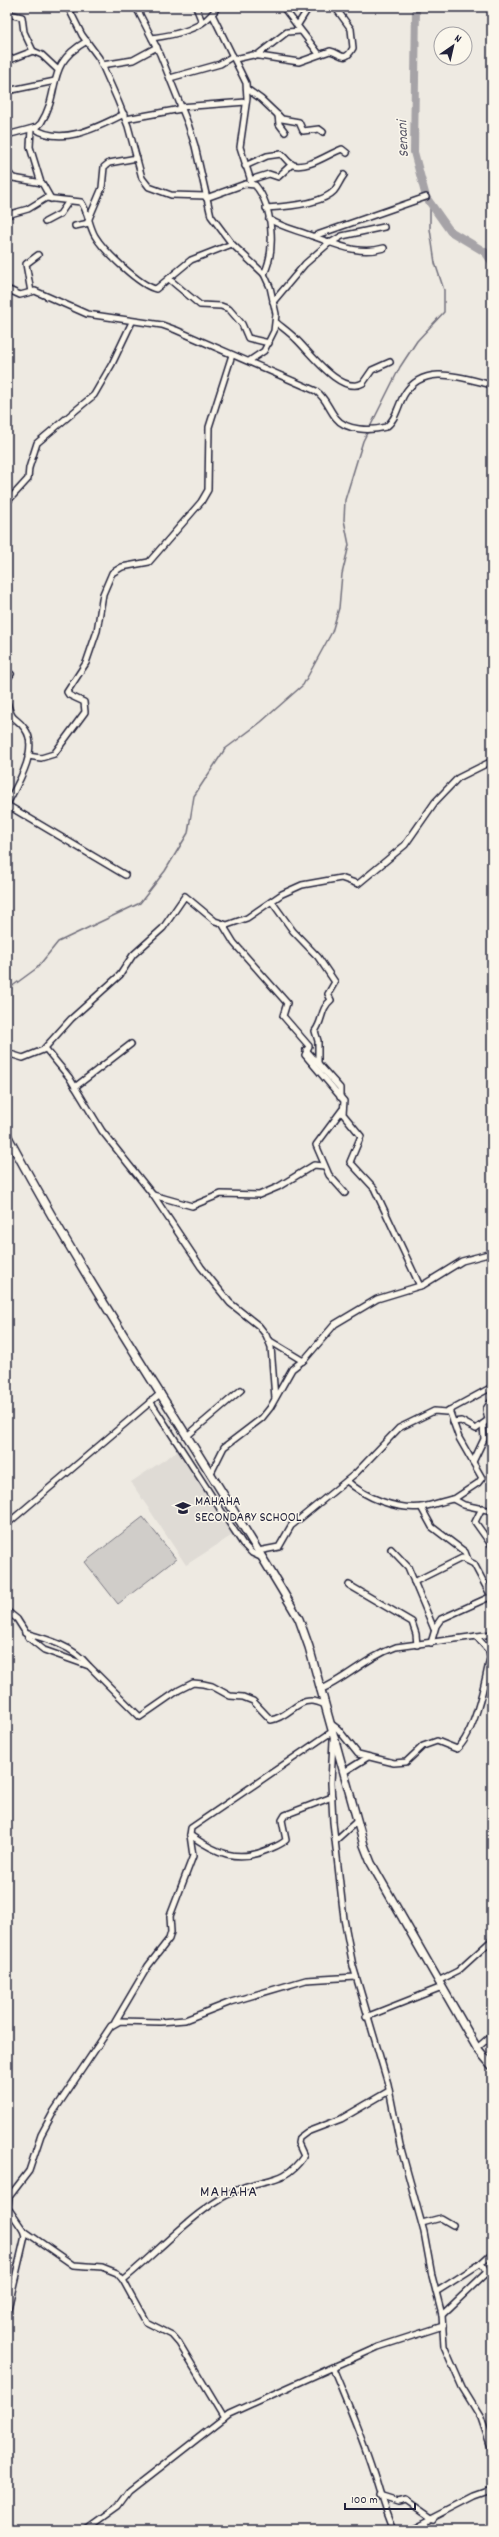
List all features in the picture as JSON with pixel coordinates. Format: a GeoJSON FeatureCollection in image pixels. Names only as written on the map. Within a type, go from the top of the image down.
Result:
{"type":"FeatureCollection","features":[{"type":"Feature","properties":{"kind":"main road"},"geometry":{"type":"LineString","coordinates":[[7,1135],[60,1233],[263,1558],[304,1631],[357,1821],[374,1869],[477,2048],[492,2066]]}},
{"type":"Feature","properties":{"kind":"street"},"geometry":{"type":"LineString","coordinates":[[8,7],[9,14],[22,17],[24,32],[33,51],[42,55],[58,70]]}},
{"type":"Feature","properties":{"kind":"street"},"geometry":{"type":"LineString","coordinates":[[68,7],[87,42],[102,65],[125,117],[142,178],[149,187],[157,192],[171,195],[206,197],[251,182],[269,174],[278,177],[292,164]]}},
{"type":"Feature","properties":{"kind":"street"},"geometry":{"type":"LineString","coordinates":[[136,7],[170,78],[195,146],[211,216],[232,244],[264,274],[273,302],[277,323],[269,343],[262,354],[248,361]]}},
{"type":"Feature","properties":{"kind":"street"},"geometry":{"type":"LineString","coordinates":[[196,7],[202,22]]}},
{"type":"Feature","properties":{"kind":"street"},"geometry":{"type":"LineString","coordinates":[[152,38],[176,34],[202,22],[212,14],[217,7]]}},
{"type":"Feature","properties":{"kind":"street"},"geometry":{"type":"LineString","coordinates":[[284,7],[290,12],[300,31],[319,54]]}},
{"type":"Feature","properties":{"kind":"street"},"geometry":{"type":"LineString","coordinates":[[297,26],[309,7]]}},
{"type":"Feature","properties":{"kind":"street"},"geometry":{"type":"LineString","coordinates":[[170,78],[220,64],[234,58],[256,56],[300,62],[319,54],[333,52],[343,58],[353,48],[351,29],[335,7]]}},
{"type":"Feature","properties":{"kind":"street"},"geometry":{"type":"LineString","coordinates":[[212,14],[246,83],[246,102],[240,144],[245,166],[251,182],[260,190],[269,219],[272,248],[264,274]]}},
{"type":"Feature","properties":{"kind":"street"},"geometry":{"type":"LineString","coordinates":[[256,56],[287,32],[300,31]]}},
{"type":"Feature","properties":{"kind":"street"},"geometry":{"type":"LineString","coordinates":[[7,135],[33,129],[44,119],[58,70],[67,54],[87,42]]}},
{"type":"Feature","properties":{"kind":"street"},"geometry":{"type":"LineString","coordinates":[[102,65],[133,60],[156,47]]}},
{"type":"Feature","properties":{"kind":"street"},"geometry":{"type":"LineString","coordinates":[[7,61],[33,51]]}},
{"type":"Feature","properties":{"kind":"street"},"geometry":{"type":"LineString","coordinates":[[7,91],[55,81]]}},
{"type":"Feature","properties":{"kind":"street"},"geometry":{"type":"LineString","coordinates":[[247,89],[261,99],[282,119],[299,122],[303,131],[319,129],[323,132]]}},
{"type":"Feature","properties":{"kind":"street"},"geometry":{"type":"LineString","coordinates":[[33,129],[51,136],[63,135],[89,129],[125,117],[181,108],[246,102]]}},
{"type":"Feature","properties":{"kind":"street"},"geometry":{"type":"LineString","coordinates":[[278,115],[279,124],[285,132]]}},
{"type":"Feature","properties":{"kind":"street"},"geometry":{"type":"LineString","coordinates":[[33,129],[30,147],[42,183],[51,199]]}},
{"type":"Feature","properties":{"kind":"street"},"geometry":{"type":"LineString","coordinates":[[245,166],[261,158],[281,154],[292,164],[306,164],[342,149],[347,153]]}},
{"type":"Feature","properties":{"kind":"street"},"geometry":{"type":"LineString","coordinates":[[88,222],[102,188],[104,167],[109,163],[137,158]]}},
{"type":"Feature","properties":{"kind":"street"},"geometry":{"type":"LineString","coordinates":[[7,171],[13,178],[42,183]]}},
{"type":"Feature","properties":{"kind":"street"},"geometry":{"type":"LineString","coordinates":[[266,208],[310,202],[329,195],[336,188],[344,175]]}},
{"type":"Feature","properties":{"kind":"street"},"geometry":{"type":"LineString","coordinates":[[314,236],[426,197]]}},
{"type":"Feature","properties":{"kind":"street"},"geometry":{"type":"LineString","coordinates":[[7,215],[28,209],[42,199],[81,202],[88,222],[96,238],[105,249],[143,284],[156,289],[191,260],[232,244]]}},
{"type":"Feature","properties":{"kind":"street"},"geometry":{"type":"LineString","coordinates":[[45,222],[60,214],[69,201]]}},
{"type":"Feature","properties":{"kind":"street"},"geometry":{"type":"LineString","coordinates":[[269,219],[286,229],[314,236],[330,243],[363,251],[384,248]]}},
{"type":"Feature","properties":{"kind":"street"},"geometry":{"type":"LineString","coordinates":[[74,226],[88,222]]}},
{"type":"Feature","properties":{"kind":"street"},"geometry":{"type":"LineString","coordinates":[[273,302],[305,264],[330,243],[342,236],[384,227]]}},
{"type":"Feature","properties":{"kind":"street"},"geometry":{"type":"LineString","coordinates":[[31,292],[26,264],[38,255]]}},
{"type":"Feature","properties":{"kind":"street"},"geometry":{"type":"LineString","coordinates":[[169,278],[200,305],[221,306],[230,309],[242,324],[248,338],[269,343]]}},
{"type":"Feature","properties":{"kind":"street"},"geometry":{"type":"LineString","coordinates":[[7,289],[20,295],[31,292],[40,293],[87,314],[132,322],[162,325],[316,391],[326,400],[338,420],[350,427],[381,428],[389,424],[408,390],[420,379],[430,375],[455,375],[492,385]]}},
{"type":"Feature","properties":{"kind":"street"},"geometry":{"type":"LineString","coordinates":[[7,502],[28,479],[28,468],[37,443],[94,395],[132,322]]}},
{"type":"Feature","properties":{"kind":"street"},"geometry":{"type":"LineString","coordinates":[[277,323],[297,340],[320,366],[353,385],[363,383],[372,370],[390,362]]}},
{"type":"Feature","properties":{"kind":"street"},"geometry":{"type":"LineString","coordinates":[[28,756],[41,758],[54,754],[85,712],[84,702],[69,696],[67,692],[86,663],[97,631],[103,594],[112,573],[122,567],[149,562],[205,497],[209,478],[209,427],[232,355]]}},
{"type":"Feature","properties":{"kind":"street"},"geometry":{"type":"LineString","coordinates":[[7,679],[11,674]]}},
{"type":"Feature","properties":{"kind":"street"},"geometry":{"type":"LineString","coordinates":[[7,702],[11,717],[23,726],[28,735],[28,756],[20,779],[7,805],[125,875]]}},
{"type":"Feature","properties":{"kind":"street"},"geometry":{"type":"LineString","coordinates":[[223,925],[235,923],[294,888],[325,880],[345,878],[356,884],[365,880],[389,856],[405,845],[448,786],[464,774],[492,761]]}},
{"type":"Feature","properties":{"kind":"street"},"geometry":{"type":"LineString","coordinates":[[7,1053],[23,1058],[30,1057],[45,1048],[66,1024],[123,972],[133,955],[163,928],[185,896],[215,921],[223,925],[234,943],[287,1003],[283,1016],[308,1044],[305,1055],[344,1102],[342,1110],[316,1145],[329,1175],[345,1193]]}},
{"type":"Feature","properties":{"kind":"street"},"geometry":{"type":"LineString","coordinates":[[272,902],[293,931],[318,957],[335,982],[328,994],[331,1000],[323,1008],[320,1026],[315,1031],[318,1041],[318,1063]]}},
{"type":"Feature","properties":{"kind":"street"},"geometry":{"type":"LineString","coordinates":[[75,1087],[131,1044]]}},
{"type":"Feature","properties":{"kind":"street"},"geometry":{"type":"LineString","coordinates":[[45,1048],[75,1087],[102,1131],[153,1195],[185,1246],[214,1284],[230,1302],[259,1326],[270,1341],[303,1360]]}},
{"type":"Feature","properties":{"kind":"street"},"geometry":{"type":"LineString","coordinates":[[306,1050],[340,1088],[340,1096]]}},
{"type":"Feature","properties":{"kind":"street"},"geometry":{"type":"LineString","coordinates":[[342,1110],[361,1136],[350,1162],[374,1188],[420,1286]]}},
{"type":"Feature","properties":{"kind":"street"},"geometry":{"type":"LineString","coordinates":[[153,1195],[192,1206],[221,1194],[259,1195],[278,1187],[314,1166],[324,1166]]}},
{"type":"Feature","properties":{"kind":"street"},"geometry":{"type":"LineString","coordinates":[[210,1473],[224,1447],[262,1418],[292,1369],[303,1360],[331,1328],[348,1314],[377,1299],[420,1286],[462,1261],[492,1253]]}},
{"type":"Feature","properties":{"kind":"street"},"geometry":{"type":"LineString","coordinates":[[270,1341],[275,1398]]}},
{"type":"Feature","properties":{"kind":"street"},"geometry":{"type":"LineString","coordinates":[[258,1551],[279,1547],[291,1526],[347,1481],[399,1428],[434,1411],[444,1413],[492,1387]]}},
{"type":"Feature","properties":{"kind":"street"},"geometry":{"type":"LineString","coordinates":[[188,1436],[241,1390]]}},
{"type":"Feature","properties":{"kind":"street"},"geometry":{"type":"LineString","coordinates":[[7,1524],[161,1393]]}},
{"type":"Feature","properties":{"kind":"street"},"geometry":{"type":"LineString","coordinates":[[453,1422],[461,1421],[475,1429],[488,1420],[486,1408],[492,1400]]}},
{"type":"Feature","properties":{"kind":"street"},"geometry":{"type":"LineString","coordinates":[[150,1401],[243,1544],[252,1553],[263,1558]]}},
{"type":"Feature","properties":{"kind":"street"},"geometry":{"type":"LineString","coordinates":[[347,1481],[367,1496],[392,1504],[421,1507],[454,1499],[481,1481],[482,1476],[459,1438],[449,1410]]}},
{"type":"Feature","properties":{"kind":"street"},"geometry":{"type":"LineString","coordinates":[[473,1462],[484,1439],[483,1424]]}},
{"type":"Feature","properties":{"kind":"street"},"geometry":{"type":"LineString","coordinates":[[454,1499],[460,1503],[492,1511]]}},
{"type":"Feature","properties":{"kind":"street"},"geometry":{"type":"LineString","coordinates":[[421,1507],[432,1527],[465,1552],[468,1560]]}},
{"type":"Feature","properties":{"kind":"street"},"geometry":{"type":"LineString","coordinates":[[482,1508],[475,1522],[492,1546]]}},
{"type":"Feature","properties":{"kind":"street"},"geometry":{"type":"LineString","coordinates":[[391,1549],[408,1567],[434,1629]]}},
{"type":"Feature","properties":{"kind":"street"},"geometry":{"type":"LineString","coordinates":[[414,1582],[459,1558],[468,1560],[474,1564],[492,1596],[446,1616],[434,1629],[431,1643]]}},
{"type":"Feature","properties":{"kind":"street"},"geometry":{"type":"LineString","coordinates":[[349,1585],[412,1622],[416,1634],[416,1645]]}},
{"type":"Feature","properties":{"kind":"street"},"geometry":{"type":"LineString","coordinates":[[7,1612],[17,1619],[25,1633],[50,1653],[89,1666]]}},
{"type":"Feature","properties":{"kind":"street"},"geometry":{"type":"LineString","coordinates":[[25,1633],[39,1635],[73,1650],[140,1717],[179,1690],[193,1683],[212,1686],[230,1696],[243,1697],[253,1701],[270,1720],[304,1702],[312,1700],[325,1706]]}},
{"type":"Feature","properties":{"kind":"street"},"geometry":{"type":"LineString","coordinates":[[320,1690],[372,1656],[396,1647],[492,1634]]}},
{"type":"Feature","properties":{"kind":"street"},"geometry":{"type":"LineString","coordinates":[[330,1723],[338,1729],[353,1750],[368,1757],[400,1764],[411,1759],[423,1746],[437,1741],[456,1749],[460,1746],[476,1713],[490,1658],[490,1654],[476,1636]]}},
{"type":"Feature","properties":{"kind":"street"},"geometry":{"type":"LineString","coordinates":[[333,1733],[332,1797],[336,1840],[344,1919],[356,1977],[366,2017],[389,2091],[400,2144],[422,2223],[442,2314],[447,2356],[481,2418],[492,2450]]}},
{"type":"Feature","properties":{"kind":"street"},"geometry":{"type":"LineString","coordinates":[[224,2418],[179,2343],[172,2335],[146,2322],[123,2280],[110,2269],[73,2265],[23,2230],[10,2214],[8,2208],[9,2197],[29,2171],[41,2135],[54,2112],[85,2063],[115,2022],[148,1966],[169,1939],[171,1932],[170,1916],[193,1856],[190,1835],[194,1826],[333,1733]]}},
{"type":"Feature","properties":{"kind":"street"},"geometry":{"type":"LineString","coordinates":[[344,1772],[368,1757]]}},
{"type":"Feature","properties":{"kind":"street"},"geometry":{"type":"LineString","coordinates":[[190,1835],[219,1853],[234,1857],[254,1856],[286,1840],[282,1820],[285,1815],[332,1797]]}},
{"type":"Feature","properties":{"kind":"street"},"geometry":{"type":"LineString","coordinates":[[336,1840],[357,1821]]}},
{"type":"Feature","properties":{"kind":"street"},"geometry":{"type":"LineString","coordinates":[[366,2017],[440,1984],[458,1971],[492,1940]]}},
{"type":"Feature","properties":{"kind":"street"},"geometry":{"type":"LineString","coordinates":[[115,2022],[185,2020],[232,2002],[306,1980],[356,1977]]}},
{"type":"Feature","properties":{"kind":"street"},"geometry":{"type":"LineString","coordinates":[[477,2048],[492,2035]]}},
{"type":"Feature","properties":{"kind":"street"},"geometry":{"type":"LineString","coordinates":[[123,2280],[187,2223],[213,2206],[238,2190],[277,2179],[296,2167],[304,2156],[298,2143],[302,2135],[316,2127],[341,2119],[389,2091]]}},
{"type":"Feature","properties":{"kind":"street"},"geometry":{"type":"LineString","coordinates":[[422,2223],[441,2218],[453,2225]]}},
{"type":"Feature","properties":{"kind":"street"},"geometry":{"type":"LineString","coordinates":[[7,2313],[25,2244],[23,2230]]}},
{"type":"Feature","properties":{"kind":"street"},"geometry":{"type":"LineString","coordinates":[[436,2292],[480,2264],[492,2254]]}},
{"type":"Feature","properties":{"kind":"street"},"geometry":{"type":"LineString","coordinates":[[442,2314],[487,2272],[480,2264]]}},
{"type":"Feature","properties":{"kind":"street"},"geometry":{"type":"LineString","coordinates":[[86,2530],[118,2507],[129,2492],[224,2418],[269,2395],[333,2368],[378,2346],[443,2326]]}},
{"type":"Feature","properties":{"kind":"street"},"geometry":{"type":"LineString","coordinates":[[333,2368],[373,2471],[379,2496],[393,2530]]}},
{"type":"Feature","properties":{"kind":"street"},"geometry":{"type":"LineString","coordinates":[[409,2530],[475,2496],[492,2490]]}},
{"type":"Feature","properties":{"kind":"street"},"geometry":{"type":"LineString","coordinates":[[379,2496],[398,2502],[406,2500],[433,2518]]}},
{"type":"Feature","properties":{"kind":"shaded area","name":"MAHAHA SECONDARY SCHOOL"},"geometry":{"type":"Polygon","coordinates":[[[179,1450],[234,1534],[186,1565],[131,1482],[179,1450]]]}},
{"type":"Feature","properties":{"kind":"shaded area"},"geometry":{"type":"Polygon","coordinates":[[[143,1517],[176,1559],[118,1604],[85,1562],[143,1517]]]}},
{"type":"Feature","properties":{"kind":"waterway","name":"Senani"},"geometry":{"type":"LineString","coordinates":[[416,7],[414,152],[426,197],[450,231],[485,252],[492,262]]}},
{"type":"Feature","properties":{"kind":"waterway"},"geometry":{"type":"LineString","coordinates":[[7,990],[37,968],[58,942],[140,903],[165,871],[188,833],[194,796],[225,749],[261,722],[303,685],[332,632],[339,608],[342,574],[349,545],[344,520],[345,500],[363,441],[400,367],[417,341],[444,312],[444,290],[435,263],[430,229],[430,203]]}},
{"type":"Feature","properties":{"kind":"place","name":"MAHAHA SECONDARY SCHOOL"},"geometry":{"type":"Point","coordinates":[183,1508]}},
{"type":"Feature","properties":{"kind":"district","name":"MAHAHA"},"geometry":{"type":"Point","coordinates":[229,2190]}}]}
